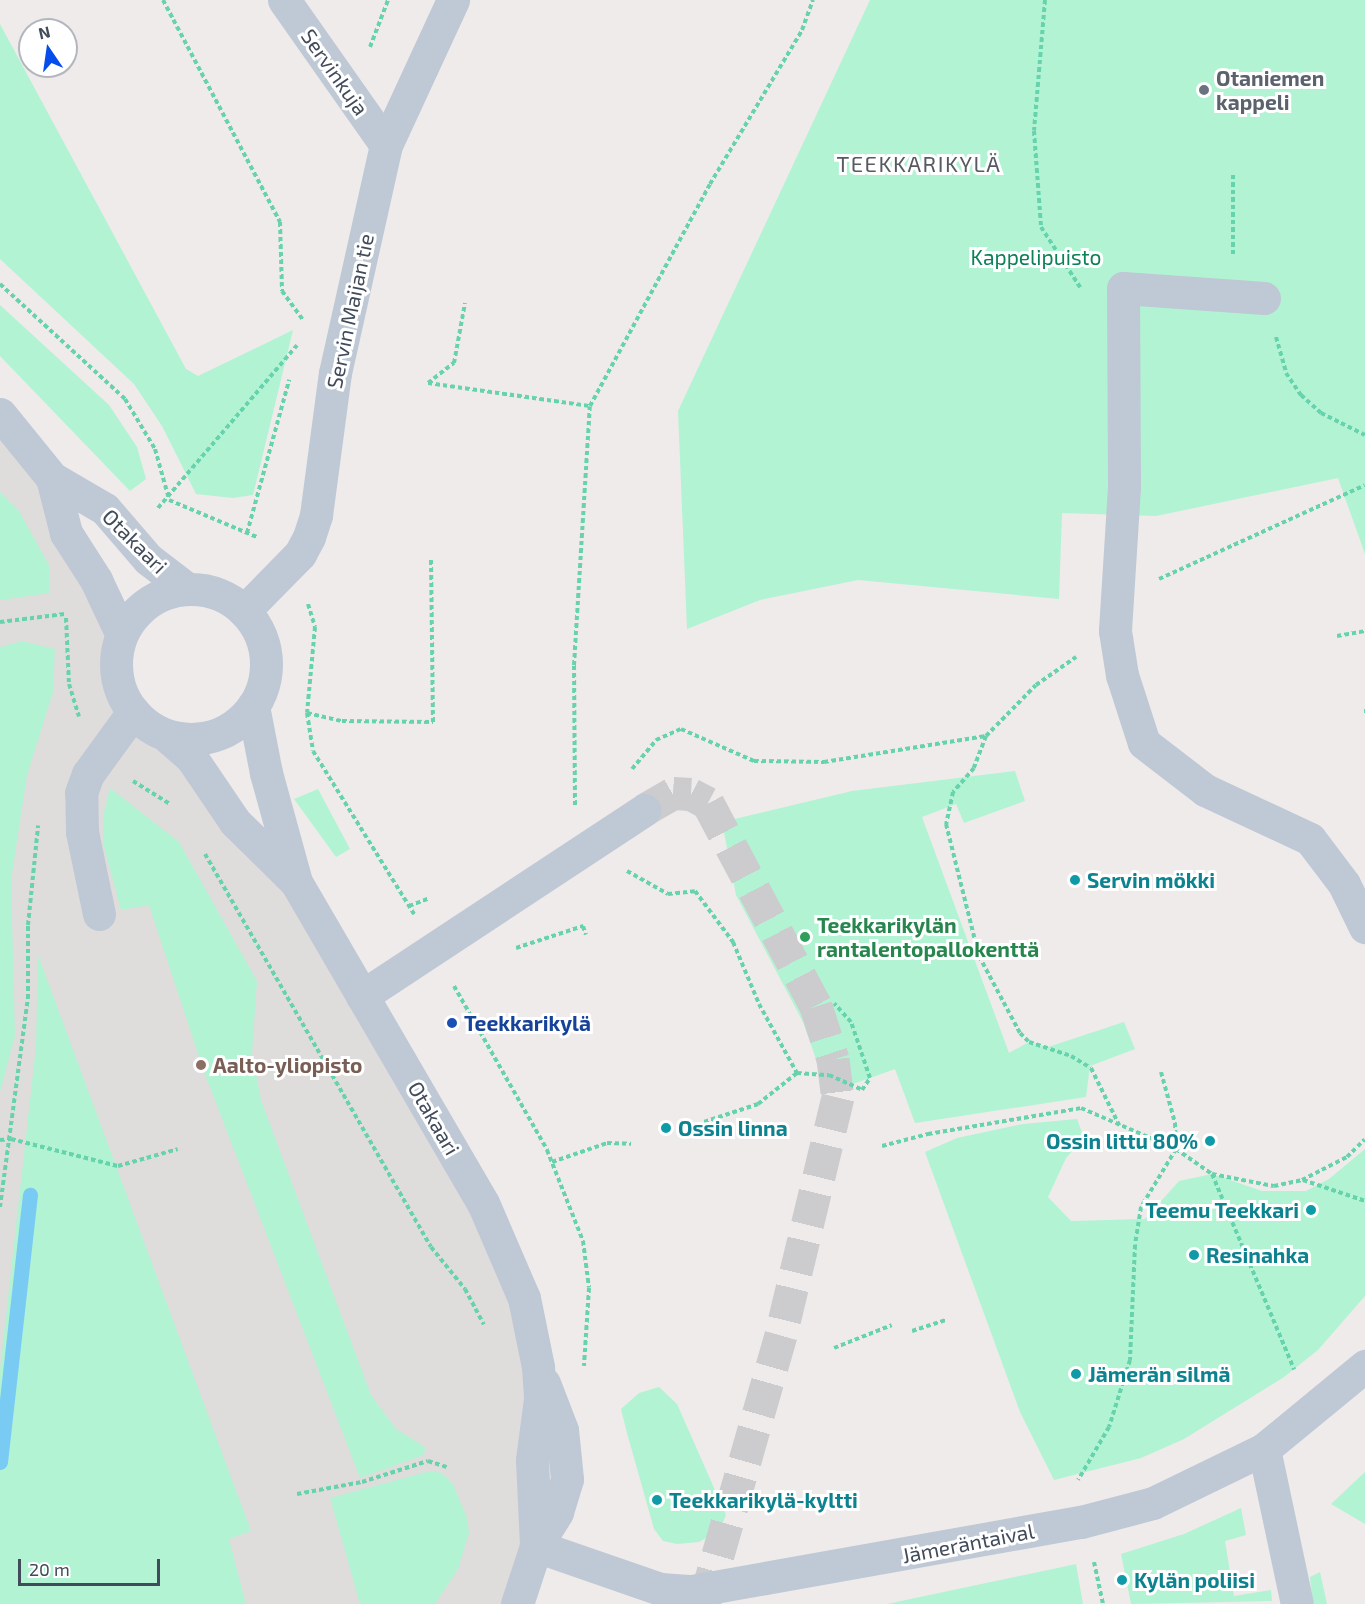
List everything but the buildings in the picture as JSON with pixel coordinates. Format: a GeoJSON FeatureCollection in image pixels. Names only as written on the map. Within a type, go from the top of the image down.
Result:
{"type":"FeatureCollection","features":[{"type":"Feature","properties":{"kind":"street","name":"Servinkuja"},"geometry":{"type":"LineString","coordinates":[[284,0],[386,145]]}},
{"type":"Feature","properties":{"kind":"street","name":"Servin Maijan tie"},"geometry":{"type":"LineString","coordinates":[[244,611],[300,554],[316,516],[335,373],[386,145],[453,0]]}},
{"type":"Feature","properties":{"kind":"street"},"geometry":{"type":"LineString","coordinates":[[1264,298],[1123,288],[1120,330],[1124,487],[1115,631],[1122,675],[1144,743],[1205,790],[1310,839],[1344,884],[1365,927]]}},
{"type":"Feature","properties":{"kind":"street","name":"Otakaari"},"geometry":{"type":"LineString","coordinates":[[0,414],[52,477],[105,509],[148,559],[186,588]]}},
{"type":"Feature","properties":{"kind":"street","name":"Otakaari"},"geometry":{"type":"LineString","coordinates":[[52,477],[66,533],[102,590],[122,633]]}},
{"type":"Feature","properties":{"kind":"street"},"geometry":{"type":"LineString","coordinates":[[186,588],[221,594],[244,611],[262,638],[266,660],[263,684],[254,706],[220,733],[200,739],[169,738],[133,712],[116,674],[122,633],[141,607],[154,597],[186,588]]}},
{"type":"Feature","properties":{"kind":"street","name":"Otakaari"},"geometry":{"type":"LineString","coordinates":[[254,706],[260,750],[296,882],[501,1239],[524,1298],[538,1367],[562,1430],[567,1479],[557,1512],[536,1546],[517,1604]]}},
{"type":"Feature","properties":{"kind":"street"},"geometry":{"type":"LineString","coordinates":[[99,914],[82,832],[81,793],[92,767],[133,712]]}},
{"type":"Feature","properties":{"kind":"street","name":"Otakaari"},"geometry":{"type":"LineString","coordinates":[[169,738],[191,757],[235,822],[296,882]]}},
{"type":"Feature","properties":{"kind":"street"},"geometry":{"type":"LineString","coordinates":[[362,996],[644,810]]}},
{"type":"Feature","properties":{"kind":"street","name":"Jämeräntaival"},"geometry":{"type":"LineString","coordinates":[[536,1546],[660,1589],[692,1591],[1081,1522],[1153,1503],[1264,1449],[1365,1366]]}},
{"type":"Feature","properties":{"kind":"street"},"geometry":{"type":"LineString","coordinates":[[1264,1449],[1297,1604]]}},
{"type":"Feature","properties":{"kind":"path"},"geometry":{"type":"LineString","coordinates":[[162,0],[280,222],[282,291],[305,322]]}},
{"type":"Feature","properties":{"kind":"path"},"geometry":{"type":"LineString","coordinates":[[584,807],[575,814],[574,665],[590,406],[710,184],[802,30],[813,0]]}},
{"type":"Feature","properties":{"kind":"path"},"geometry":{"type":"LineString","coordinates":[[1045,0],[1034,131],[1041,227],[1086,298],[1120,330]]}},
{"type":"Feature","properties":{"kind":"path"},"geometry":{"type":"LineString","coordinates":[[1233,174],[1231,251],[1264,298],[1286,373],[1300,394],[1321,413],[1365,435]]}},
{"type":"Feature","properties":{"kind":"path"},"geometry":{"type":"LineString","coordinates":[[0,284],[125,399],[155,449],[169,500],[299,342]]}},
{"type":"Feature","properties":{"kind":"path"},"geometry":{"type":"LineString","coordinates":[[465,303],[454,363],[428,382],[590,406]]}},
{"type":"Feature","properties":{"kind":"path"},"geometry":{"type":"LineString","coordinates":[[1116,595],[1189,567],[1365,485]]}},
{"type":"Feature","properties":{"kind":"path"},"geometry":{"type":"LineString","coordinates":[[307,713],[342,721],[433,722],[431,557]]}},
{"type":"Feature","properties":{"kind":"path"},"geometry":{"type":"LineString","coordinates":[[0,622],[66,614]]}},
{"type":"Feature","properties":{"kind":"path"},"geometry":{"type":"LineString","coordinates":[[1115,631],[1036,685],[986,736],[974,768],[953,792],[946,824],[980,956],[1008,1017],[1029,1042],[1071,1056],[1092,1068],[1119,1126]]}},
{"type":"Feature","properties":{"kind":"path"},"geometry":{"type":"LineString","coordinates":[[1337,636],[1365,631]]}},
{"type":"Feature","properties":{"kind":"path"},"geometry":{"type":"LineString","coordinates":[[626,773],[643,760],[656,740],[681,729],[754,761],[824,762],[986,736]]}},
{"type":"Feature","properties":{"kind":"path"},"geometry":{"type":"LineString","coordinates":[[0,1207],[11,1139],[28,998],[28,925],[38,822]]}},
{"type":"Feature","properties":{"kind":"path"},"geometry":{"type":"LineString","coordinates":[[202,850],[431,1247]]}},
{"type":"Feature","properties":{"kind":"path"},"geometry":{"type":"LineString","coordinates":[[619,867],[668,894],[695,891],[733,942],[759,1004],[797,1073]]}},
{"type":"Feature","properties":{"kind":"path"},"geometry":{"type":"LineString","coordinates":[[409,906],[439,894]]}},
{"type":"Feature","properties":{"kind":"path"},"geometry":{"type":"LineString","coordinates":[[510,951],[583,926],[586,935]]}},
{"type":"Feature","properties":{"kind":"path"},"geometry":{"type":"LineString","coordinates":[[453,984],[462,978]]}},
{"type":"Feature","properties":{"kind":"path"},"geometry":{"type":"LineString","coordinates":[[704,1122],[758,1104],[797,1073],[829,1075],[862,1090],[870,1078],[851,1022],[834,1003]]}},
{"type":"Feature","properties":{"kind":"path"},"geometry":{"type":"LineString","coordinates":[[1081,1522],[1075,1485],[1109,1427],[1130,1360],[1135,1245],[1141,1206],[1176,1149],[1175,1124],[1161,1072]]}},
{"type":"Feature","properties":{"kind":"path"},"geometry":{"type":"LineString","coordinates":[[882,1146],[928,1134],[1081,1108],[1176,1149],[1212,1174],[1274,1186],[1302,1180],[1347,1157],[1365,1139]]}},
{"type":"Feature","properties":{"kind":"path"},"geometry":{"type":"LineString","coordinates":[[0,1140],[11,1139],[118,1166],[178,1149]]}},
{"type":"Feature","properties":{"kind":"path"},"geometry":{"type":"LineString","coordinates":[[584,1377],[588,1265],[583,1240],[552,1162],[607,1143],[631,1144]]}},
{"type":"Feature","properties":{"kind":"path"},"geometry":{"type":"LineString","coordinates":[[1212,1174],[1299,1380]]}},
{"type":"Feature","properties":{"kind":"path"},"geometry":{"type":"LineString","coordinates":[[1302,1180],[1365,1201]]}},
{"type":"Feature","properties":{"kind":"path"},"geometry":{"type":"LineString","coordinates":[[912,1330],[945,1320]]}},
{"type":"Feature","properties":{"kind":"path"},"geometry":{"type":"LineString","coordinates":[[834,1348],[892,1325]]}},
{"type":"Feature","properties":{"kind":"path"},"geometry":{"type":"LineString","coordinates":[[297,1494],[362,1482],[428,1461],[447,1467]]}},
{"type":"Feature","properties":{"kind":"shaded area","name":"Aalto-yliopisto"},"geometry":{"type":"Polygon","coordinates":[[[0,414],[121,633],[109,674],[133,712],[157,732],[296,882],[483,1203],[538,1367],[517,1604],[0,1604],[0,414]]]}},
{"type":"Feature","properties":{"kind":"green space","name":"Kappelipuisto"},"geometry":{"type":"Polygon","coordinates":[[[870,0],[1365,0],[1365,554],[1338,478],[1156,516],[1062,513],[1059,599],[858,580],[760,600],[687,629],[678,411],[870,0]]]}},
{"type":"Feature","properties":{"kind":"green space"},"geometry":{"type":"Polygon","coordinates":[[[0,24],[18,57],[18,78],[29,78],[186,369],[198,376],[293,330],[253,495],[233,498],[196,494],[162,426],[134,384],[0,259],[0,24]]]}},
{"type":"Feature","properties":{"kind":"green space"},"geometry":{"type":"Polygon","coordinates":[[[0,305],[109,405],[137,447],[146,479],[130,491],[0,356],[0,305]]]}},
{"type":"Feature","properties":{"kind":"green space"},"geometry":{"type":"Polygon","coordinates":[[[0,492],[19,511],[50,567],[50,593],[0,600],[0,492]]]}},
{"type":"Feature","properties":{"kind":"green space"},"geometry":{"type":"Polygon","coordinates":[[[22,641],[55,649],[53,692],[27,775],[11,880],[15,1036],[0,1092],[0,647],[22,641]]]}},
{"type":"Feature","properties":{"kind":"green space"},"geometry":{"type":"Polygon","coordinates":[[[1015,771],[1025,801],[964,823],[956,804],[922,817],[1009,1053],[1029,1042],[1048,1047],[1124,1022],[1135,1049],[1090,1066],[1086,1097],[915,1123],[895,1069],[828,1093],[803,1022],[736,895],[722,822],[852,791],[1015,771]]]}},
{"type":"Feature","properties":{"kind":"green space"},"geometry":{"type":"Polygon","coordinates":[[[110,788],[179,842],[257,981],[252,1053],[261,1100],[371,1395],[396,1429],[425,1447],[424,1455],[360,1478],[203,1069],[149,905],[121,910],[103,843],[103,816],[110,788]]]}},
{"type":"Feature","properties":{"kind":"green space"},"geometry":{"type":"Polygon","coordinates":[[[318,789],[350,849],[336,857],[294,799],[318,789]]]}},
{"type":"Feature","properties":{"kind":"green space"},"geometry":{"type":"Polygon","coordinates":[[[38,955],[251,1531],[229,1539],[246,1604],[0,1604],[0,1370],[36,1046],[38,955]]]}},
{"type":"Feature","properties":{"kind":"green space"},"geometry":{"type":"Polygon","coordinates":[[[1077,1119],[1084,1138],[1066,1158],[1048,1197],[1071,1221],[1145,1219],[1179,1181],[1212,1174],[1262,1191],[1306,1191],[1329,1179],[1365,1149],[1365,1296],[1318,1350],[1284,1377],[1184,1439],[1141,1458],[1054,1480],[1020,1412],[925,1152],[957,1138],[1023,1124],[1077,1119]]]}},
{"type":"Feature","properties":{"kind":"green space"},"geometry":{"type":"Polygon","coordinates":[[[659,1387],[677,1404],[726,1515],[719,1531],[699,1542],[677,1544],[663,1541],[654,1529],[627,1433],[621,1409],[639,1393],[659,1387]]]}},
{"type":"Feature","properties":{"kind":"green space"},"geometry":{"type":"Polygon","coordinates":[[[430,1471],[442,1473],[453,1484],[467,1518],[469,1533],[458,1569],[435,1604],[360,1604],[330,1498],[430,1471]]]}},
{"type":"Feature","properties":{"kind":"green space"},"geometry":{"type":"Polygon","coordinates":[[[1365,1472],[1365,1524],[1331,1504],[1365,1472]]]}},
{"type":"Feature","properties":{"kind":"green space"},"geometry":{"type":"Polygon","coordinates":[[[1241,1508],[1246,1535],[1225,1541],[1234,1596],[1271,1590],[1272,1601],[1131,1604],[1121,1554],[1184,1534],[1241,1508]]]}},
{"type":"Feature","properties":{"kind":"green space"},"geometry":{"type":"Polygon","coordinates":[[[1076,1564],[1083,1604],[887,1604],[1067,1566],[1076,1564]]]}},
{"type":"Feature","properties":{"kind":"green space"},"geometry":{"type":"Polygon","coordinates":[[[1320,1572],[1327,1604],[1314,1604],[1312,1597],[1310,1577],[1320,1572]]]}},
{"type":"Feature","properties":{"kind":"waterway"},"geometry":{"type":"LineString","coordinates":[[0,1462],[30,1195]]}},
{"type":"Feature","properties":{"kind":"tunnel"},"geometry":{"type":"LineString","coordinates":[[644,810],[673,793],[691,794],[708,803],[816,1006],[833,1059],[838,1097],[781,1335],[704,1604]]}},
{"type":"Feature","properties":{"kind":"place","name":"Otaniemen kappeli"},"geometry":{"type":"Point","coordinates":[1204,90]}},
{"type":"Feature","properties":{"kind":"place","name":"Servin mökki"},"geometry":{"type":"Point","coordinates":[1075,880]}},
{"type":"Feature","properties":{"kind":"place","name":"Teekkarikylän rantalentopallokenttä"},"geometry":{"type":"Point","coordinates":[805,937]}},
{"type":"Feature","properties":{"kind":"place","name":"Teekkarikylä"},"geometry":{"type":"Point","coordinates":[452,1023]}},
{"type":"Feature","properties":{"kind":"place","name":"Aalto-yliopisto"},"geometry":{"type":"Point","coordinates":[201,1065]}},
{"type":"Feature","properties":{"kind":"place","name":"Ossin linna"},"geometry":{"type":"Point","coordinates":[666,1128]}},
{"type":"Feature","properties":{"kind":"place","name":"Ossin littu 80%"},"geometry":{"type":"Point","coordinates":[1210,1141]}},
{"type":"Feature","properties":{"kind":"place","name":"Teemu Teekkari"},"geometry":{"type":"Point","coordinates":[1311,1210]}},
{"type":"Feature","properties":{"kind":"place","name":"Resinahka"},"geometry":{"type":"Point","coordinates":[1194,1255]}},
{"type":"Feature","properties":{"kind":"place","name":"Jämerän silmä"},"geometry":{"type":"Point","coordinates":[1076,1374]}},
{"type":"Feature","properties":{"kind":"place","name":"Teekkarikylä-kyltti"},"geometry":{"type":"Point","coordinates":[657,1500]}},
{"type":"Feature","properties":{"kind":"place","name":"Kylän poliisi"},"geometry":{"type":"Point","coordinates":[1122,1580]}},
{"type":"Feature","properties":{"kind":"district","name":"TEEKKARIKYLÄ"},"geometry":{"type":"Point","coordinates":[919,164]}}]}
